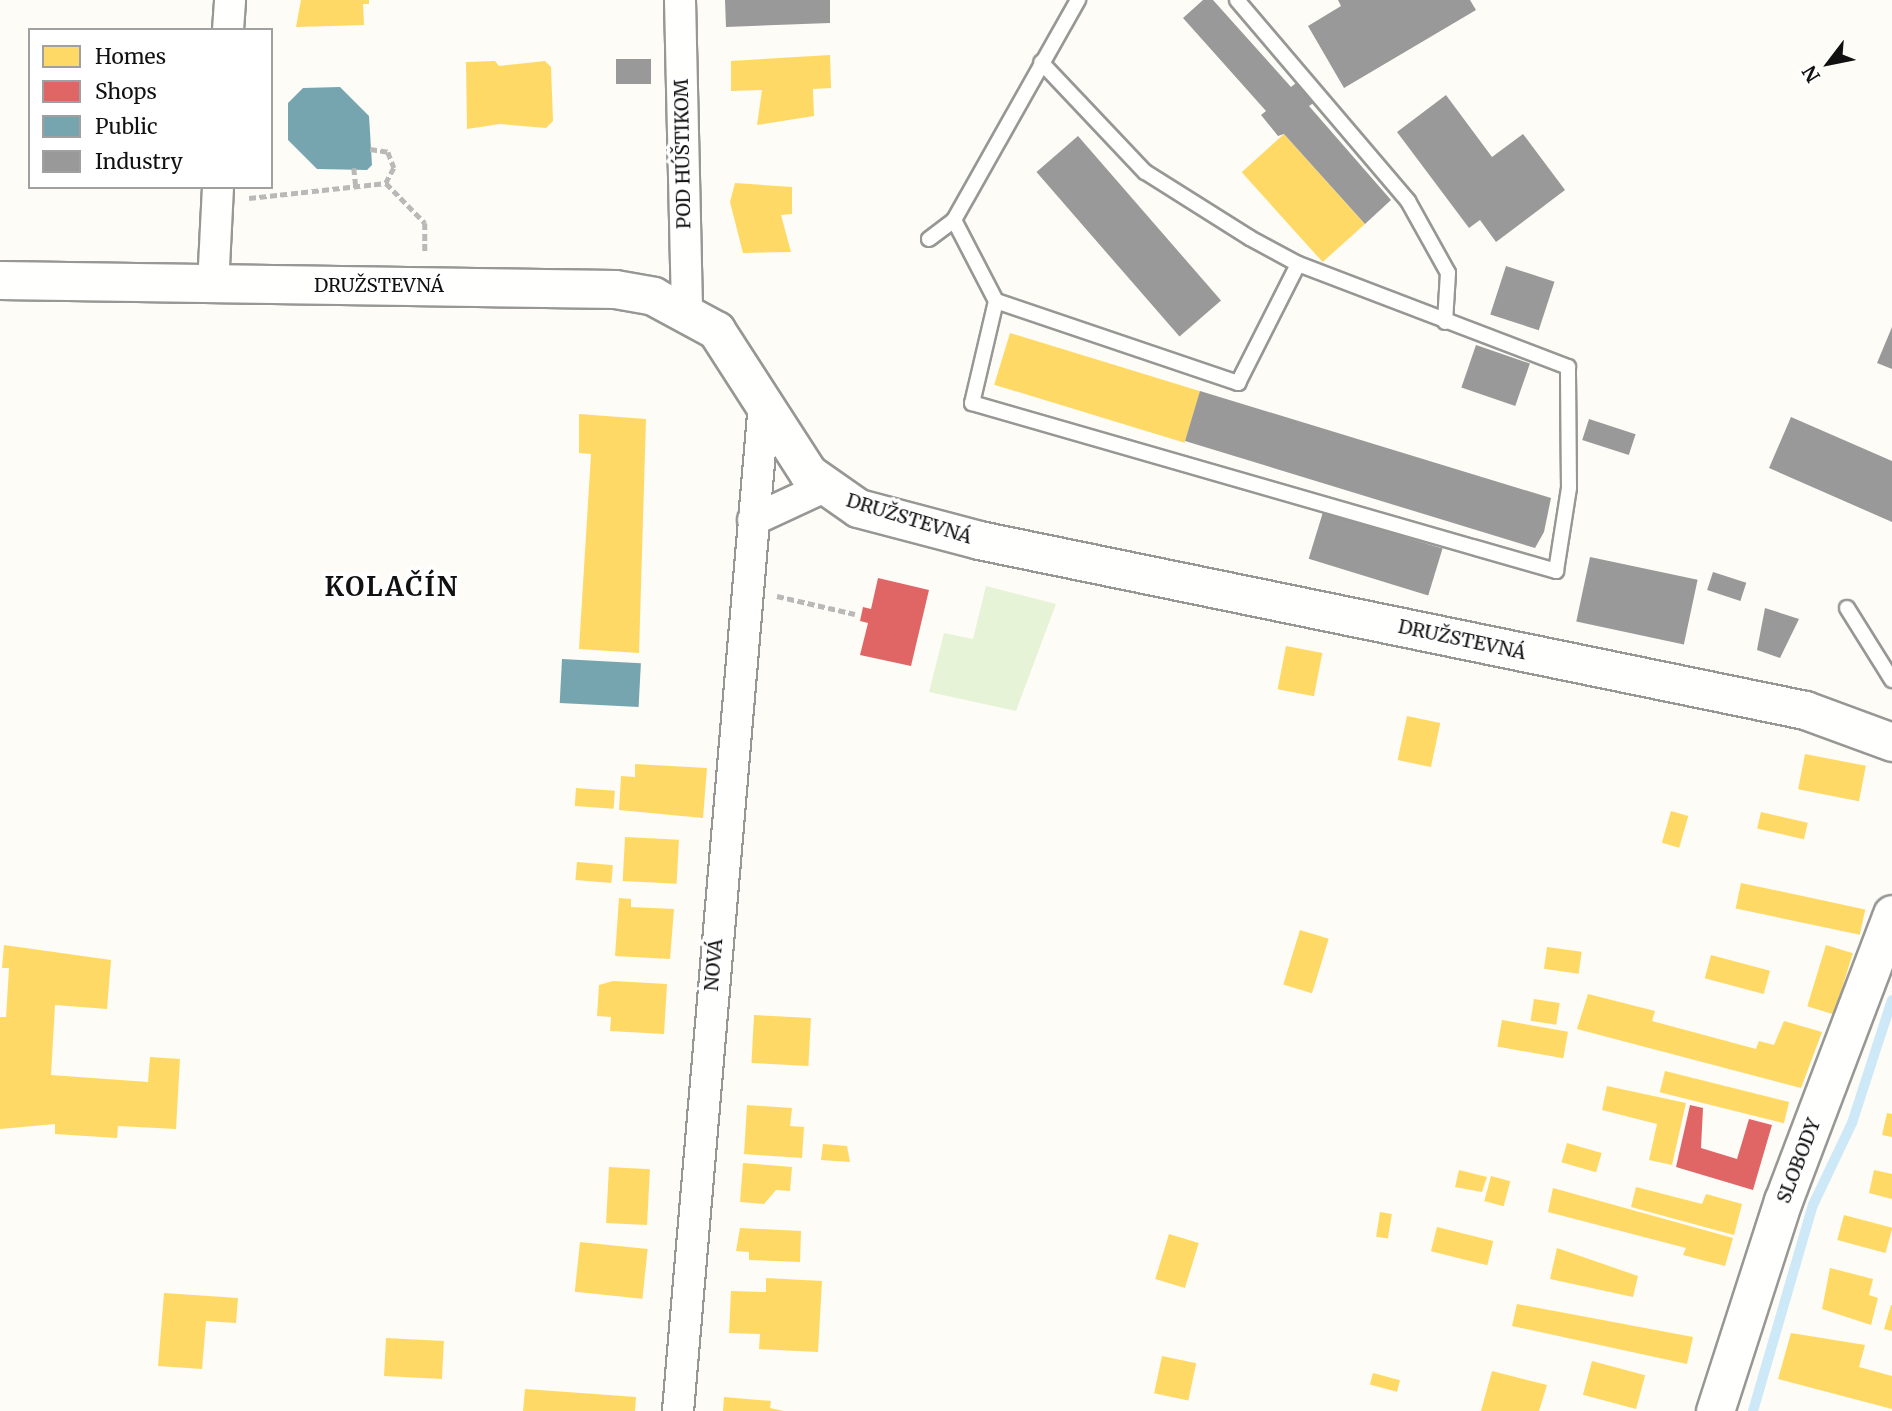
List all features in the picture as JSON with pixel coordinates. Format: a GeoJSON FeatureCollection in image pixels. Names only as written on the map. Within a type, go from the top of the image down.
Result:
{"type":"FeatureCollection","features":[{"type":"Feature","properties":{"kind":"street"},"geometry":{"type":"LineString","coordinates":[[228,28],[230,0]]}},
{"type":"Feature","properties":{"kind":"street","name":"POD HÚŠTIKOM"},"geometry":{"type":"LineString","coordinates":[[680,0],[687,309]]}},
{"type":"Feature","properties":{"kind":"street"},"geometry":{"type":"LineString","coordinates":[[213,286],[217,193]]}},
{"type":"Feature","properties":{"kind":"street","name":"DRUŽSTEVNÁ"},"geometry":{"type":"LineString","coordinates":[[0,280],[213,286],[615,289],[687,309],[724,341],[794,455],[824,487],[858,508],[979,540],[1805,710],[1892,742]]}},
{"type":"Feature","properties":{"kind":"street","name":"NOVÁ"},"geometry":{"type":"LineString","coordinates":[[678,1411],[746,589],[764,404]]}},
{"type":"Feature","properties":{"kind":"street"},"geometry":{"type":"LineString","coordinates":[[753,520],[824,487]]}},
{"type":"Feature","properties":{"kind":"street","name":"SLOBODY"},"geometry":{"type":"LineString","coordinates":[[1715,1411],[1783,1201],[1892,914]]}},
{"type":"Feature","properties":{"kind":"lane"},"geometry":{"type":"LineString","coordinates":[[929,239],[954,220],[1078,0]]}},
{"type":"Feature","properties":{"kind":"lane"},"geometry":{"type":"LineString","coordinates":[[1237,0],[1408,201],[1448,273],[1446,322]]}},
{"type":"Feature","properties":{"kind":"lane"},"geometry":{"type":"LineString","coordinates":[[954,220],[996,301],[972,403],[1556,571],[1569,488],[1568,367],[1298,264],[1146,172],[1041,62]]}},
{"type":"Feature","properties":{"kind":"lane"},"geometry":{"type":"LineString","coordinates":[[996,301],[1238,383],[1298,264]]}},
{"type":"Feature","properties":{"kind":"lane"},"geometry":{"type":"LineString","coordinates":[[1847,608],[1892,680]]}},
{"type":"Feature","properties":{"kind":"path"},"geometry":{"type":"LineString","coordinates":[[370,149],[388,152],[394,168],[386,183]]}},
{"type":"Feature","properties":{"kind":"path"},"geometry":{"type":"LineString","coordinates":[[354,168],[356,186]]}},
{"type":"Feature","properties":{"kind":"path"},"geometry":{"type":"LineString","coordinates":[[217,193],[310,196],[356,186],[386,183]]}},
{"type":"Feature","properties":{"kind":"path"},"geometry":{"type":"LineString","coordinates":[[386,183],[425,223],[425,257]]}},
{"type":"Feature","properties":{"kind":"path"},"geometry":{"type":"LineString","coordinates":[[746,589],[855,614]]}},
{"type":"Feature","properties":{"kind":"green space"},"geometry":{"type":"Polygon","coordinates":[[[986,586],[1056,604],[1016,711],[929,692],[944,633],[973,639],[986,586]]]}},
{"type":"Feature","properties":{"kind":"building: Homes"},"geometry":{"type":"Polygon","coordinates":[[[301,0],[369,0],[369,4],[363,4],[364,25],[296,27],[301,0]]]}},
{"type":"Feature","properties":{"kind":"building: Homes"},"geometry":{"type":"Polygon","coordinates":[[[830,55],[831,88],[813,89],[814,116],[757,125],[762,90],[731,91],[731,61],[830,55]]]}},
{"type":"Feature","properties":{"kind":"building: Homes"},"geometry":{"type":"Polygon","coordinates":[[[495,61],[499,66],[545,61],[551,67],[553,121],[546,128],[500,124],[467,129],[466,62],[495,61]]]}},
{"type":"Feature","properties":{"kind":"building: Homes"},"geometry":{"type":"Polygon","coordinates":[[[1284,134],[1365,224],[1323,262],[1242,172],[1284,134]]]}},
{"type":"Feature","properties":{"kind":"building: Homes"},"geometry":{"type":"Polygon","coordinates":[[[735,183],[792,187],[792,214],[781,215],[791,252],[743,253],[730,202],[735,183]]]}},
{"type":"Feature","properties":{"kind":"building: Homes"},"geometry":{"type":"Polygon","coordinates":[[[1010,333],[1200,391],[1185,443],[994,385],[1010,333]]]}},
{"type":"Feature","properties":{"kind":"building: Homes"},"geometry":{"type":"Polygon","coordinates":[[[579,414],[646,419],[639,653],[579,649],[591,454],[579,453],[579,414]]]}},
{"type":"Feature","properties":{"kind":"building: Homes"},"geometry":{"type":"Polygon","coordinates":[[[1286,646],[1322,653],[1314,696],[1278,689],[1286,646]]]}},
{"type":"Feature","properties":{"kind":"building: Homes"},"geometry":{"type":"Polygon","coordinates":[[[1407,716],[1440,723],[1431,767],[1398,760],[1407,716]]]}},
{"type":"Feature","properties":{"kind":"building: Homes"},"geometry":{"type":"Polygon","coordinates":[[[1805,754],[1866,766],[1859,801],[1798,789],[1805,754]]]}},
{"type":"Feature","properties":{"kind":"building: Homes"},"geometry":{"type":"Polygon","coordinates":[[[635,764],[707,768],[703,818],[619,810],[621,776],[635,777],[635,764]]]}},
{"type":"Feature","properties":{"kind":"building: Homes"},"geometry":{"type":"Polygon","coordinates":[[[576,788],[615,791],[614,809],[575,806],[576,788]]]}},
{"type":"Feature","properties":{"kind":"building: Homes"},"geometry":{"type":"Polygon","coordinates":[[[1671,811],[1688,816],[1679,848],[1662,843],[1671,811]]]}},
{"type":"Feature","properties":{"kind":"building: Homes"},"geometry":{"type":"Polygon","coordinates":[[[1761,812],[1808,823],[1804,839],[1757,829],[1761,812]]]}},
{"type":"Feature","properties":{"kind":"building: Homes"},"geometry":{"type":"Polygon","coordinates":[[[625,837],[679,840],[677,884],[623,881],[625,837]]]}},
{"type":"Feature","properties":{"kind":"building: Homes"},"geometry":{"type":"Polygon","coordinates":[[[577,862],[613,865],[611,883],[575,880],[577,862]]]}},
{"type":"Feature","properties":{"kind":"building: Homes"},"geometry":{"type":"Polygon","coordinates":[[[1741,883],[1865,909],[1860,935],[1736,908],[1741,883]]]}},
{"type":"Feature","properties":{"kind":"building: Homes"},"geometry":{"type":"Polygon","coordinates":[[[619,898],[631,899],[631,907],[674,909],[670,959],[615,956],[619,898]]]}},
{"type":"Feature","properties":{"kind":"building: Homes"},"geometry":{"type":"Polygon","coordinates":[[[1300,930],[1329,939],[1312,993],[1283,985],[1300,930]]]}},
{"type":"Feature","properties":{"kind":"building: Homes"},"geometry":{"type":"Polygon","coordinates":[[[4,945],[111,960],[107,1009],[55,1005],[51,1075],[148,1082],[150,1057],[180,1059],[176,1129],[118,1126],[117,1138],[55,1134],[55,1124],[0,1129],[0,1017],[6,1017],[9,968],[2,968],[4,945]]]}},
{"type":"Feature","properties":{"kind":"building: Homes"},"geometry":{"type":"Polygon","coordinates":[[[1826,945],[1853,953],[1834,1014],[1807,1006],[1826,945]]]}},
{"type":"Feature","properties":{"kind":"building: Homes"},"geometry":{"type":"Polygon","coordinates":[[[1547,947],[1582,952],[1579,974],[1544,969],[1547,947]]]}},
{"type":"Feature","properties":{"kind":"building: Homes"},"geometry":{"type":"Polygon","coordinates":[[[1711,955],[1770,971],[1764,994],[1705,978],[1711,955]]]}},
{"type":"Feature","properties":{"kind":"building: Homes"},"geometry":{"type":"Polygon","coordinates":[[[613,981],[667,984],[664,1034],[610,1031],[611,1017],[597,1016],[599,985],[613,981]]]}},
{"type":"Feature","properties":{"kind":"building: Homes"},"geometry":{"type":"Polygon","coordinates":[[[1588,994],[1655,1011],[1652,1021],[1756,1049],[1759,1041],[1774,1045],[1784,1021],[1822,1032],[1801,1088],[1577,1029],[1588,994]]]}},
{"type":"Feature","properties":{"kind":"building: Homes"},"geometry":{"type":"Polygon","coordinates":[[[1534,999],[1560,1003],[1556,1025],[1531,1021],[1534,999]]]}},
{"type":"Feature","properties":{"kind":"building: Homes"},"geometry":{"type":"Polygon","coordinates":[[[754,1015],[811,1018],[808,1066],[751,1063],[754,1015]]]}},
{"type":"Feature","properties":{"kind":"building: Homes"},"geometry":{"type":"Polygon","coordinates":[[[1502,1020],[1568,1032],[1563,1058],[1497,1047],[1502,1020]]]}},
{"type":"Feature","properties":{"kind":"building: Homes"},"geometry":{"type":"Polygon","coordinates":[[[1665,1071],[1789,1102],[1784,1123],[1660,1092],[1665,1071]]]}},
{"type":"Feature","properties":{"kind":"building: Homes"},"geometry":{"type":"Polygon","coordinates":[[[1607,1086],[1686,1103],[1672,1165],[1649,1160],[1657,1124],[1602,1110],[1607,1086]]]}},
{"type":"Feature","properties":{"kind":"building: Homes"},"geometry":{"type":"Polygon","coordinates":[[[747,1105],[792,1108],[790,1126],[804,1127],[802,1158],[744,1154],[747,1105]]]}},
{"type":"Feature","properties":{"kind":"building: Homes"},"geometry":{"type":"Polygon","coordinates":[[[1887,1113],[1892,1114],[1892,1137],[1882,1135],[1887,1113]]]}},
{"type":"Feature","properties":{"kind":"building: Homes"},"geometry":{"type":"Polygon","coordinates":[[[1567,1143],[1602,1153],[1596,1172],[1561,1162],[1567,1143]]]}},
{"type":"Feature","properties":{"kind":"building: Homes"},"geometry":{"type":"Polygon","coordinates":[[[823,1144],[847,1146],[850,1162],[821,1160],[823,1144]]]}},
{"type":"Feature","properties":{"kind":"building: Homes"},"geometry":{"type":"Polygon","coordinates":[[[743,1163],[792,1167],[790,1191],[776,1190],[764,1204],[740,1202],[743,1163]]]}},
{"type":"Feature","properties":{"kind":"building: Homes"},"geometry":{"type":"Polygon","coordinates":[[[609,1167],[650,1169],[647,1225],[606,1223],[609,1167]]]}},
{"type":"Feature","properties":{"kind":"building: Homes"},"geometry":{"type":"Polygon","coordinates":[[[1459,1170],[1487,1177],[1482,1192],[1455,1187],[1459,1170]]]}},
{"type":"Feature","properties":{"kind":"building: Homes"},"geometry":{"type":"Polygon","coordinates":[[[1874,1170],[1892,1174],[1892,1199],[1869,1193],[1874,1170]]]}},
{"type":"Feature","properties":{"kind":"building: Homes"},"geometry":{"type":"Polygon","coordinates":[[[1491,1176],[1510,1181],[1504,1206],[1484,1201],[1491,1176]]]}},
{"type":"Feature","properties":{"kind":"building: Homes"},"geometry":{"type":"Polygon","coordinates":[[[1636,1187],[1702,1204],[1706,1194],[1742,1204],[1734,1235],[1631,1207],[1636,1187]]]}},
{"type":"Feature","properties":{"kind":"building: Homes"},"geometry":{"type":"Polygon","coordinates":[[[1553,1188],[1733,1238],[1725,1266],[1683,1255],[1686,1248],[1548,1212],[1553,1188]]]}},
{"type":"Feature","properties":{"kind":"building: Homes"},"geometry":{"type":"Polygon","coordinates":[[[1380,1212],[1392,1214],[1388,1239],[1376,1237],[1380,1212]]]}},
{"type":"Feature","properties":{"kind":"building: Homes"},"geometry":{"type":"Polygon","coordinates":[[[1844,1215],[1892,1228],[1886,1253],[1837,1240],[1844,1215]]]}},
{"type":"Feature","properties":{"kind":"building: Homes"},"geometry":{"type":"Polygon","coordinates":[[[1437,1227],[1493,1241],[1487,1265],[1431,1251],[1437,1227]]]}},
{"type":"Feature","properties":{"kind":"building: Homes"},"geometry":{"type":"Polygon","coordinates":[[[740,1228],[801,1231],[800,1262],[749,1260],[749,1252],[736,1251],[740,1228]]]}},
{"type":"Feature","properties":{"kind":"building: Homes"},"geometry":{"type":"Polygon","coordinates":[[[1169,1234],[1199,1243],[1185,1288],[1155,1279],[1169,1234]]]}},
{"type":"Feature","properties":{"kind":"building: Homes"},"geometry":{"type":"Polygon","coordinates":[[[580,1242],[648,1249],[642,1299],[575,1292],[580,1242]]]}},
{"type":"Feature","properties":{"kind":"building: Homes"},"geometry":{"type":"Polygon","coordinates":[[[1557,1248],[1638,1276],[1633,1297],[1550,1279],[1557,1248]]]}},
{"type":"Feature","properties":{"kind":"building: Homes"},"geometry":{"type":"Polygon","coordinates":[[[1830,1268],[1873,1279],[1869,1295],[1878,1298],[1871,1325],[1822,1309],[1830,1268]]]}},
{"type":"Feature","properties":{"kind":"building: Homes"},"geometry":{"type":"Polygon","coordinates":[[[766,1278],[822,1281],[818,1352],[759,1349],[760,1334],[729,1333],[731,1291],[766,1292],[766,1278]]]}},
{"type":"Feature","properties":{"kind":"building: Homes"},"geometry":{"type":"Polygon","coordinates":[[[164,1293],[238,1298],[236,1323],[206,1321],[202,1369],[158,1366],[164,1293]]]}},
{"type":"Feature","properties":{"kind":"building: Homes"},"geometry":{"type":"Polygon","coordinates":[[[1517,1304],[1693,1337],[1687,1364],[1512,1326],[1517,1304]]]}},
{"type":"Feature","properties":{"kind":"building: Homes"},"geometry":{"type":"Polygon","coordinates":[[[1892,1305],[1892,1331],[1884,1329],[1892,1305]]]}},
{"type":"Feature","properties":{"kind":"building: Homes"},"geometry":{"type":"Polygon","coordinates":[[[1791,1333],[1865,1345],[1859,1367],[1892,1376],[1892,1409],[1778,1379],[1791,1333]]]}},
{"type":"Feature","properties":{"kind":"building: Homes"},"geometry":{"type":"Polygon","coordinates":[[[386,1338],[444,1341],[442,1379],[384,1376],[386,1338]]]}},
{"type":"Feature","properties":{"kind":"building: Homes"},"geometry":{"type":"Polygon","coordinates":[[[1162,1356],[1196,1363],[1188,1400],[1154,1393],[1162,1356]]]}},
{"type":"Feature","properties":{"kind":"building: Homes"},"geometry":{"type":"Polygon","coordinates":[[[1592,1361],[1645,1375],[1636,1409],[1583,1395],[1592,1361]]]}},
{"type":"Feature","properties":{"kind":"building: Homes"},"geometry":{"type":"Polygon","coordinates":[[[1492,1371],[1547,1385],[1539,1411],[1481,1411],[1492,1371]]]}},
{"type":"Feature","properties":{"kind":"building: Homes"},"geometry":{"type":"Polygon","coordinates":[[[1373,1373],[1400,1380],[1397,1392],[1370,1385],[1373,1373]]]}},
{"type":"Feature","properties":{"kind":"building: Homes"},"geometry":{"type":"Polygon","coordinates":[[[525,1389],[636,1397],[635,1411],[523,1411],[525,1389]]]}},
{"type":"Feature","properties":{"kind":"building: Homes"},"geometry":{"type":"Polygon","coordinates":[[[724,1397],[771,1401],[770,1408],[784,1411],[723,1411],[724,1397]]]}},
{"type":"Feature","properties":{"kind":"building: Shops"},"geometry":{"type":"Polygon","coordinates":[[[878,578],[929,590],[911,666],[860,655],[868,623],[860,621],[863,607],[871,609],[878,578]]]}},
{"type":"Feature","properties":{"kind":"building: Shops"},"geometry":{"type":"Polygon","coordinates":[[[1690,1105],[1703,1108],[1701,1148],[1737,1159],[1749,1119],[1772,1125],[1753,1190],[1676,1167],[1690,1105]]]}},
{"type":"Feature","properties":{"kind":"building: Public"},"geometry":{"type":"Polygon","coordinates":[[[340,87],[369,116],[372,165],[367,170],[317,169],[288,140],[288,103],[303,88],[340,87]]]}},
{"type":"Feature","properties":{"kind":"building: Public"},"geometry":{"type":"Polygon","coordinates":[[[562,659],[641,663],[639,707],[560,703],[562,659]]]}},
{"type":"Feature","properties":{"kind":"building: Industry"},"geometry":{"type":"Polygon","coordinates":[[[725,0],[830,0],[830,23],[726,27],[725,0]]]}},
{"type":"Feature","properties":{"kind":"building: Industry"},"geometry":{"type":"Polygon","coordinates":[[[1203,0],[1213,0],[1291,87],[1296,83],[1315,102],[1309,106],[1391,200],[1365,224],[1284,134],[1278,136],[1261,115],[1266,111],[1183,18],[1203,0]]]}},
{"type":"Feature","properties":{"kind":"building: Industry"},"geometry":{"type":"Polygon","coordinates":[[[1338,0],[1470,0],[1476,10],[1344,88],[1308,26],[1341,6],[1338,0]]]}},
{"type":"Feature","properties":{"kind":"building: Industry"},"geometry":{"type":"Polygon","coordinates":[[[616,59],[651,59],[651,84],[616,84],[616,59]]]}},
{"type":"Feature","properties":{"kind":"building: Industry"},"geometry":{"type":"Polygon","coordinates":[[[1446,95],[1492,157],[1523,134],[1565,190],[1496,242],[1480,220],[1469,228],[1397,132],[1446,95]]]}},
{"type":"Feature","properties":{"kind":"building: Industry"},"geometry":{"type":"Polygon","coordinates":[[[1078,136],[1221,301],[1180,337],[1036,172],[1078,136]]]}},
{"type":"Feature","properties":{"kind":"building: Industry"},"geometry":{"type":"Polygon","coordinates":[[[1506,266],[1555,282],[1539,330],[1490,315],[1506,266]]]}},
{"type":"Feature","properties":{"kind":"building: Industry"},"geometry":{"type":"Polygon","coordinates":[[[1892,327],[1892,369],[1877,363],[1892,327]]]}},
{"type":"Feature","properties":{"kind":"building: Industry"},"geometry":{"type":"Polygon","coordinates":[[[1476,345],[1530,364],[1515,406],[1461,388],[1476,345]]]}},
{"type":"Feature","properties":{"kind":"building: Industry"},"geometry":{"type":"Polygon","coordinates":[[[1200,391],[1551,498],[1544,532],[1535,548],[1185,441],[1200,391]]]}},
{"type":"Feature","properties":{"kind":"building: Industry"},"geometry":{"type":"Polygon","coordinates":[[[1791,417],[1892,461],[1892,522],[1769,468],[1791,417]]]}},
{"type":"Feature","properties":{"kind":"building: Industry"},"geometry":{"type":"Polygon","coordinates":[[[1589,419],[1636,434],[1629,455],[1582,440],[1589,419]]]}},
{"type":"Feature","properties":{"kind":"building: Industry"},"geometry":{"type":"Polygon","coordinates":[[[1323,512],[1443,549],[1428,595],[1309,559],[1323,512]]]}},
{"type":"Feature","properties":{"kind":"building: Industry"},"geometry":{"type":"Polygon","coordinates":[[[1590,557],[1698,580],[1684,644],[1576,622],[1590,557]]]}},
{"type":"Feature","properties":{"kind":"building: Industry"},"geometry":{"type":"Polygon","coordinates":[[[1713,572],[1746,583],[1740,601],[1707,590],[1713,572]]]}},
{"type":"Feature","properties":{"kind":"building: Industry"},"geometry":{"type":"Polygon","coordinates":[[[1765,608],[1799,619],[1780,658],[1757,650],[1765,608]]]}},
{"type":"Feature","properties":{"kind":"waterway"},"geometry":{"type":"LineString","coordinates":[[1753,1411],[1813,1205],[1852,1123],[1892,1000]]}},
{"type":"Feature","properties":{"kind":"district","name":"KOLAČÍN"},"geometry":{"type":"Point","coordinates":[392,587]}}]}
